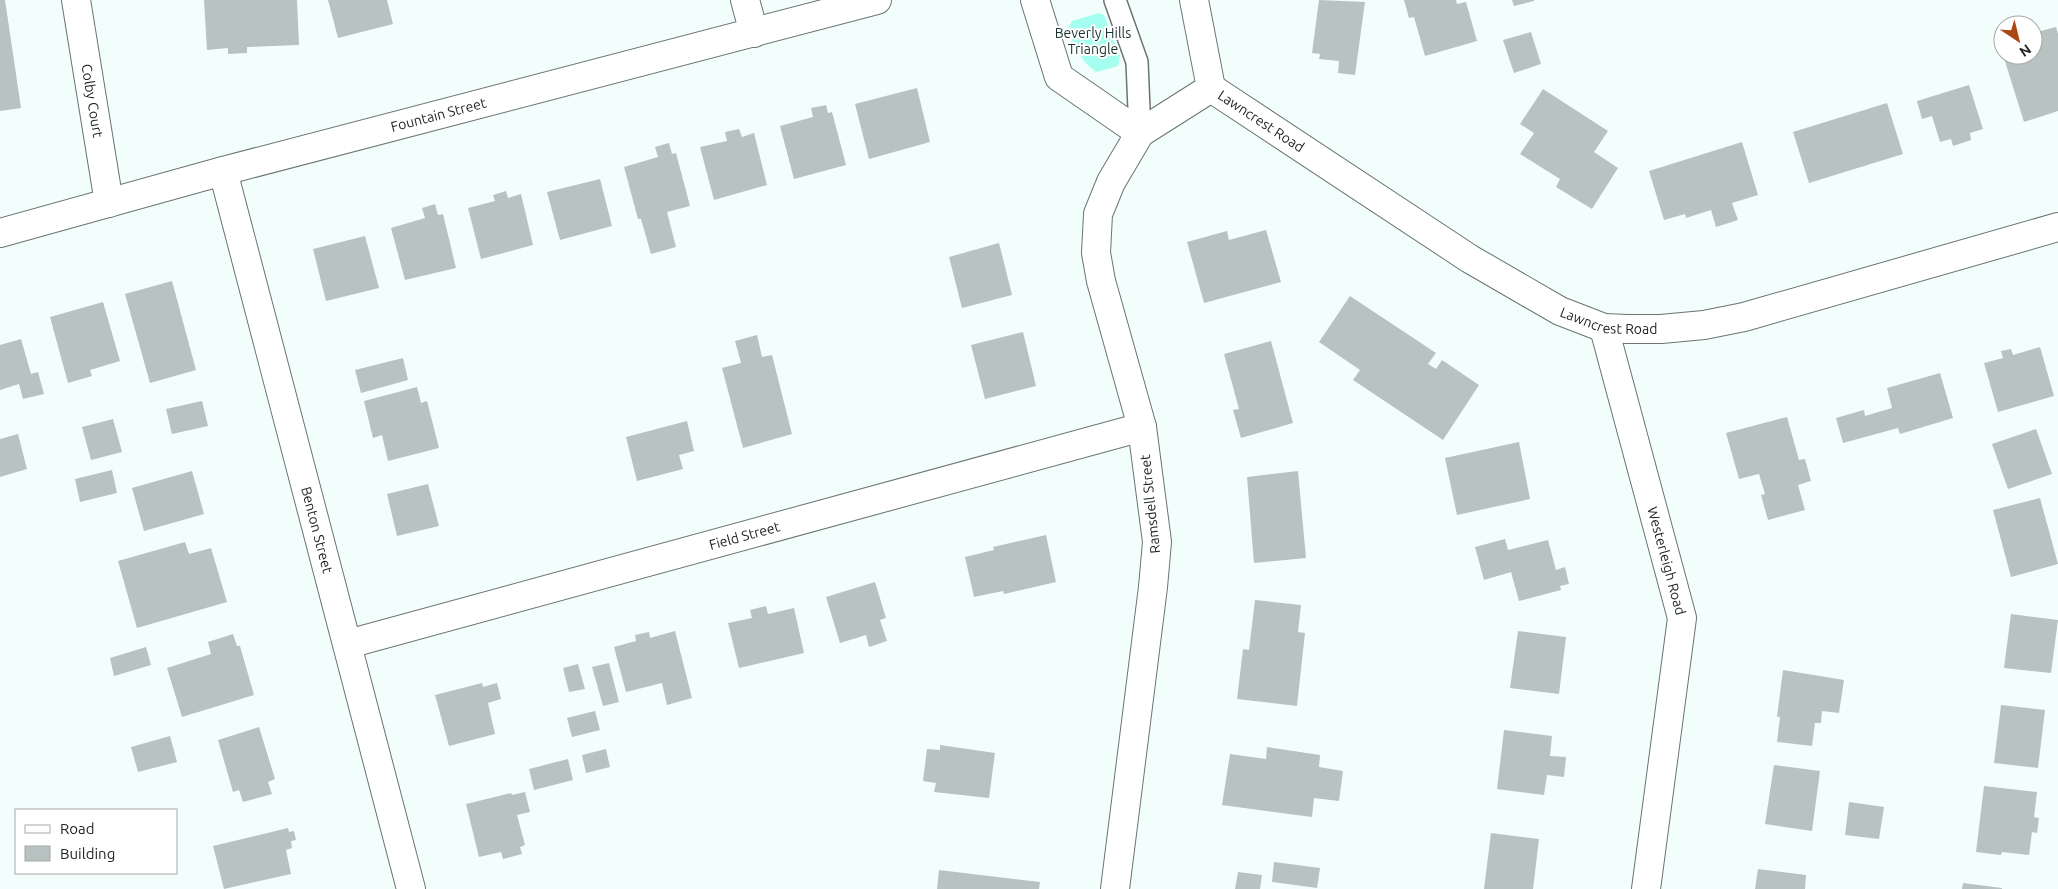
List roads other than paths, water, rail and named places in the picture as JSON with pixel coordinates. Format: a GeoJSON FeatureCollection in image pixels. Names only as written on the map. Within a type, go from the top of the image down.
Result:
{"type":"FeatureCollection","features":[{"type":"Feature","properties":{"kind":"street","name":"Colby Court"},"geometry":{"type":"LineString","coordinates":[[76,0],[109,203]]}},
{"type":"Feature","properties":{"kind":"street"},"geometry":{"type":"LineString","coordinates":[[745,0],[754,33]]}},
{"type":"Feature","properties":{"kind":"street","name":"Fountain Street"},"geometry":{"type":"LineString","coordinates":[[0,233],[223,171],[877,0]]}},
{"type":"Feature","properties":{"kind":"street"},"geometry":{"type":"LineString","coordinates":[[1035,0],[1059,77],[1140,133]]}},
{"type":"Feature","properties":{"kind":"street"},"geometry":{"type":"LineString","coordinates":[[1194,0],[1212,88]]}},
{"type":"Feature","properties":{"kind":"street","name":"Ramsdell Street"},"geometry":{"type":"LineString","coordinates":[[1114,889],[1153,587],[1157,542],[1142,427],[1101,281],[1096,254],[1098,214],[1103,198],[1140,133],[1212,88]]}},
{"type":"Feature","properties":{"kind":"street","name":"Lawncrest Road"},"geometry":{"type":"LineString","coordinates":[[1212,88],[1470,259],[1560,311],[1604,328],[1661,329],[1712,324],[2058,227]]}},
{"type":"Feature","properties":{"kind":"street","name":"Benton Street"},"geometry":{"type":"LineString","coordinates":[[223,171],[348,644],[410,889]]}},
{"type":"Feature","properties":{"kind":"street","name":"Westerleigh Road"},"geometry":{"type":"LineString","coordinates":[[1604,328],[1682,618],[1646,889]]}},
{"type":"Feature","properties":{"kind":"street","name":"Field Street"},"geometry":{"type":"LineString","coordinates":[[348,644],[1142,427]]}},
{"type":"Feature","properties":{"kind":"lane"},"geometry":{"type":"LineString","coordinates":[[1115,0],[1137,62],[1140,133]]}},
{"type":"Feature","properties":{"kind":"park label","name":"Beverly Hills Triangle"},"geometry":{"type":"Point","coordinates":[1093,42]}}]}
